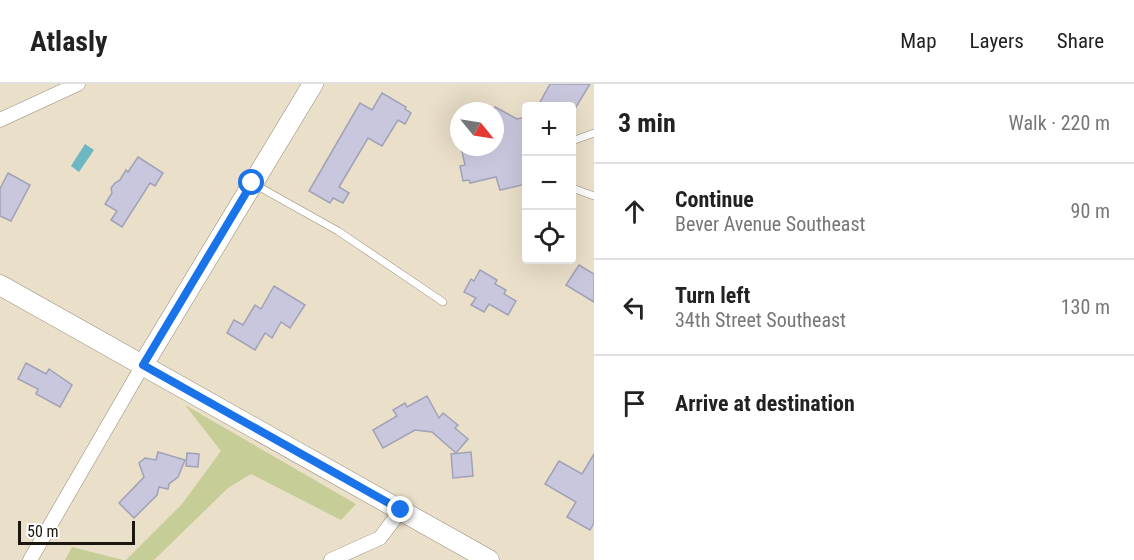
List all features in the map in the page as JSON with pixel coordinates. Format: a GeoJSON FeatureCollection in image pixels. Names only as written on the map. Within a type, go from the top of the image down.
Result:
{"type":"FeatureCollection","features":[{"type":"Feature","properties":{"kind":"street"},"geometry":{"type":"LineString","coordinates":[[0,120],[78,84]]}},
{"type":"Feature","properties":{"kind":"street"},"geometry":{"type":"LineString","coordinates":[[30,560],[143,365],[313,84]]}},
{"type":"Feature","properties":{"kind":"street"},"geometry":{"type":"LineString","coordinates":[[0,285],[489,560]]}},
{"type":"Feature","properties":{"kind":"street"},"geometry":{"type":"LineString","coordinates":[[331,560],[380,538],[401,510]]}},
{"type":"Feature","properties":{"kind":"lane"},"geometry":{"type":"LineString","coordinates":[[576,140],[594,134]]}},
{"type":"Feature","properties":{"kind":"lane"},"geometry":{"type":"LineString","coordinates":[[252,183],[338,231],[443,302]]}},
{"type":"Feature","properties":{"kind":"lane"},"geometry":{"type":"LineString","coordinates":[[576,189],[594,196]]}},
{"type":"Feature","properties":{"kind":"green space"},"geometry":{"type":"Polygon","coordinates":[[[185,405],[356,504],[341,520],[251,474],[228,488],[154,560],[126,560],[182,504],[221,451],[185,405]]]}},
{"type":"Feature","properties":{"kind":"green space"},"geometry":{"type":"Polygon","coordinates":[[[72,547],[123,560],[65,560],[72,547]]]}},
{"type":"Feature","properties":{"kind":"water"},"geometry":{"type":"Polygon","coordinates":[[[85,144],[94,150],[79,172],[71,166],[85,144]]]}},
{"type":"Feature","properties":{"kind":"building"},"geometry":{"type":"Polygon","coordinates":[[[550,84],[590,84],[576,107],[576,102],[540,102],[550,84]]]}},
{"type":"Feature","properties":{"kind":"building"},"geometry":{"type":"Polygon","coordinates":[[[382,93],[406,107],[405,109],[411,113],[405,124],[398,120],[382,146],[368,138],[339,187],[349,193],[343,203],[333,198],[330,203],[309,191],[360,103],[372,110],[382,93]]]}},
{"type":"Feature","properties":{"kind":"building"},"geometry":{"type":"Polygon","coordinates":[[[504,112],[517,119],[522,118],[522,185],[500,190],[496,177],[470,183],[469,180],[463,181],[460,166],[465,165],[463,156],[504,156],[504,112]]]}},
{"type":"Feature","properties":{"kind":"building"},"geometry":{"type":"Polygon","coordinates":[[[138,157],[163,173],[155,186],[150,183],[122,227],[111,220],[117,211],[105,204],[112,193],[111,188],[126,170],[128,172],[138,157]]]}},
{"type":"Feature","properties":{"kind":"building"},"geometry":{"type":"Polygon","coordinates":[[[8,173],[30,185],[11,221],[0,216],[0,189],[8,173]]]}},
{"type":"Feature","properties":{"kind":"building"},"geometry":{"type":"Polygon","coordinates":[[[579,265],[594,274],[594,302],[566,285],[579,265]]]}},
{"type":"Feature","properties":{"kind":"building"},"geometry":{"type":"Polygon","coordinates":[[[480,270],[497,280],[495,284],[506,290],[504,294],[516,301],[508,315],[489,304],[484,312],[471,305],[476,298],[464,292],[471,279],[474,281],[480,270]]]}},
{"type":"Feature","properties":{"kind":"building"},"geometry":{"type":"Polygon","coordinates":[[[274,286],[305,305],[290,328],[281,322],[272,338],[265,333],[255,350],[227,333],[234,320],[243,325],[255,305],[261,309],[274,286]]]}},
{"type":"Feature","properties":{"kind":"building"},"geometry":{"type":"Polygon","coordinates":[[[26,363],[46,374],[49,369],[72,385],[60,407],[36,394],[38,389],[18,379],[26,363]]]}},
{"type":"Feature","properties":{"kind":"building"},"geometry":{"type":"Polygon","coordinates":[[[427,396],[439,418],[443,413],[458,425],[455,428],[468,439],[456,453],[432,432],[415,430],[383,448],[373,430],[397,416],[393,410],[405,403],[407,407],[427,396]]]}},
{"type":"Feature","properties":{"kind":"building"},"geometry":{"type":"Polygon","coordinates":[[[158,452],[185,460],[178,477],[169,484],[168,489],[159,487],[157,495],[134,518],[119,503],[144,477],[139,463],[145,458],[156,460],[158,452]]]}},
{"type":"Feature","properties":{"kind":"building"},"geometry":{"type":"Polygon","coordinates":[[[471,452],[473,476],[453,478],[451,454],[471,452]]]}},
{"type":"Feature","properties":{"kind":"building"},"geometry":{"type":"Polygon","coordinates":[[[187,453],[199,454],[198,467],[186,466],[187,453]]]}},
{"type":"Feature","properties":{"kind":"building"},"geometry":{"type":"Polygon","coordinates":[[[594,454],[594,523],[590,530],[567,517],[576,502],[545,484],[559,461],[582,474],[594,454]]]}},
{"type":"Feature","properties":{"kind":"route"},"geometry":{"type":"LineString","coordinates":[[252,183],[143,365],[401,510]]}}]}
